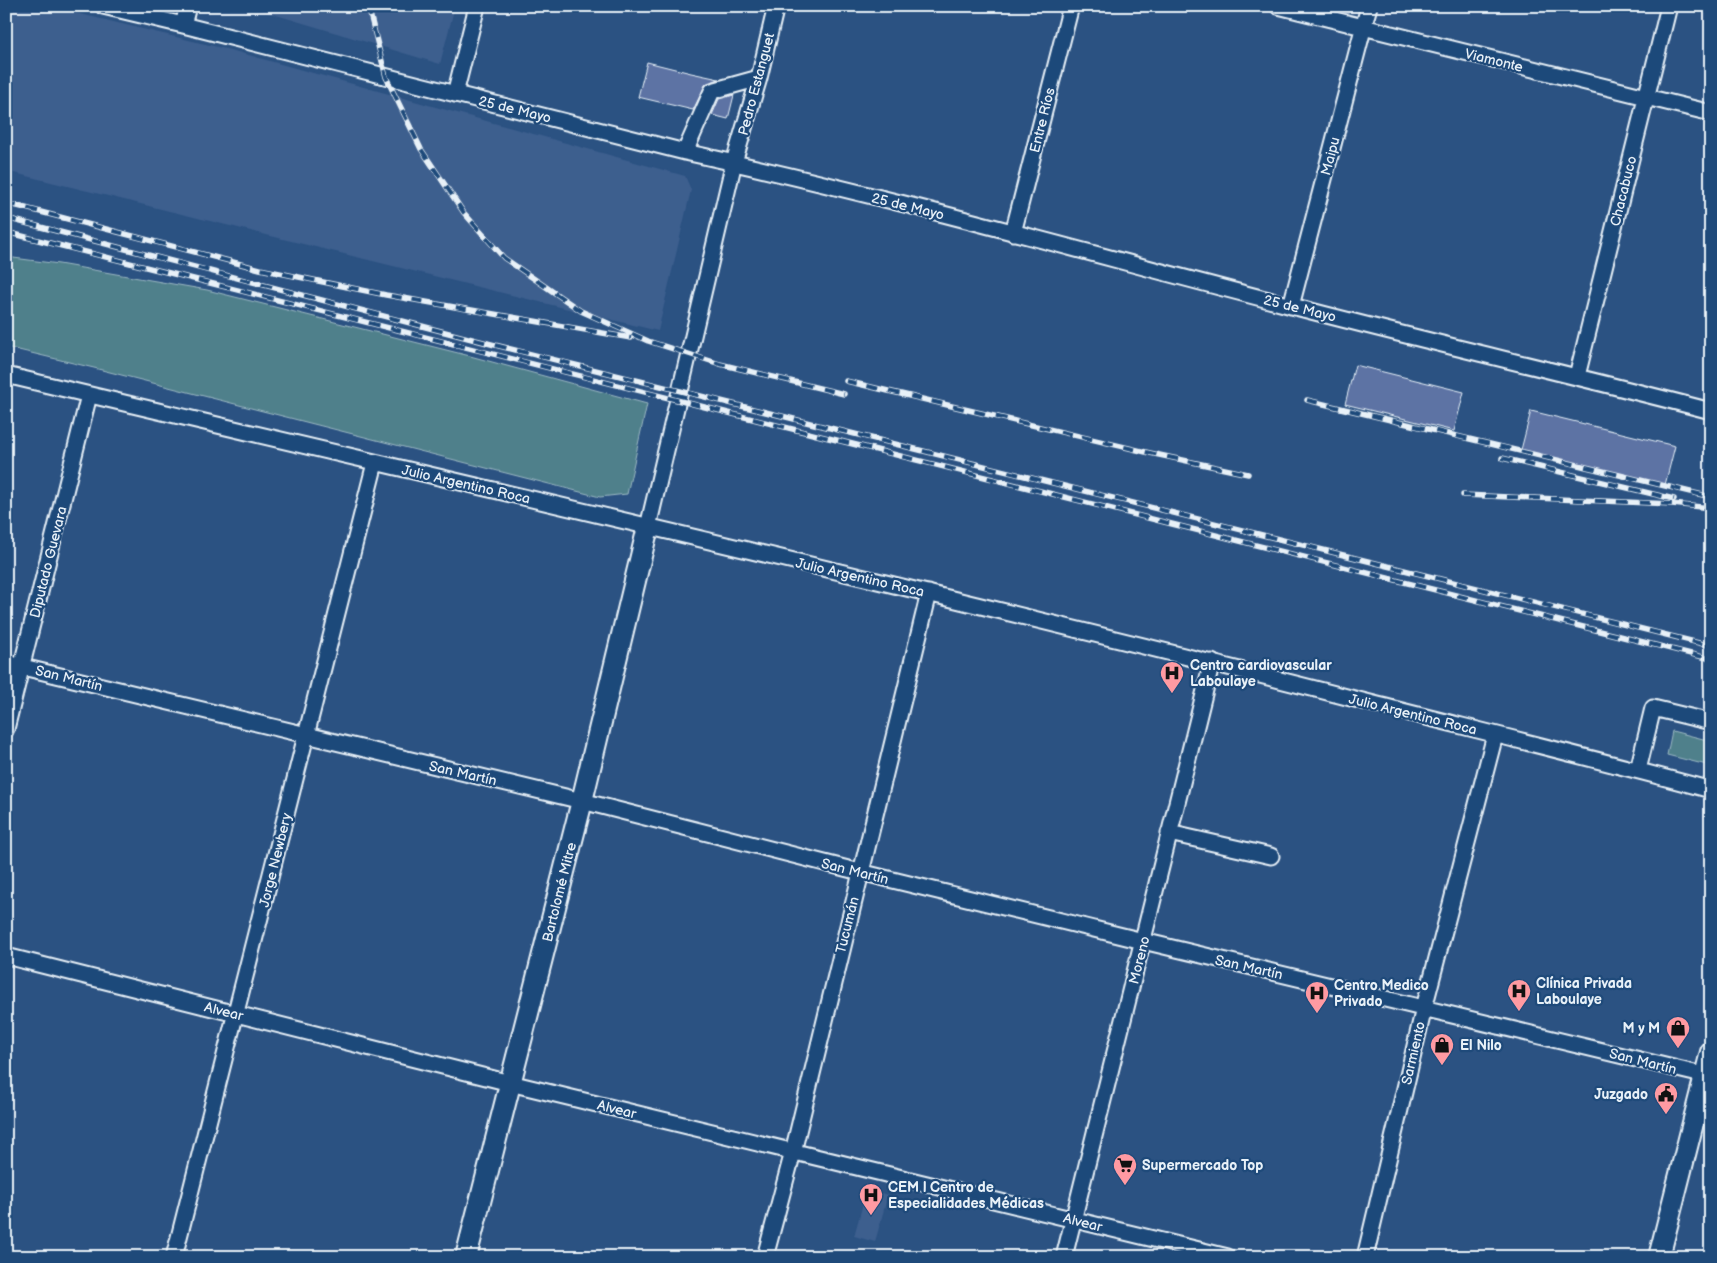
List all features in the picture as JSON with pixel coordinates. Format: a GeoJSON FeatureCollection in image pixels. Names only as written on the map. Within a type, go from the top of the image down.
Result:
{"type":"FeatureCollection","features":[{"type":"Feature","properties":{"kind":"main road","name":"Bartolomé Mitre"},"geometry":{"type":"LineString","coordinates":[[466,1257],[582,801],[648,526]]}},
{"type":"Feature","properties":{"kind":"main road"},"geometry":{"type":"LineString","coordinates":[[1659,1257],[1708,1076],[1711,1052]]}},
{"type":"Feature","properties":{"kind":"street","name":"25 de Mayo"},"geometry":{"type":"LineString","coordinates":[[104,6],[183,24],[685,152],[734,162],[1291,306],[1711,411]]}},
{"type":"Feature","properties":{"kind":"street"},"geometry":{"type":"LineString","coordinates":[[183,24],[188,6]]}},
{"type":"Feature","properties":{"kind":"street"},"geometry":{"type":"LineString","coordinates":[[455,94],[477,6]]}},
{"type":"Feature","properties":{"kind":"street","name":"Pedro Estanguet"},"geometry":{"type":"LineString","coordinates":[[648,526],[734,162],[759,78],[776,6]]}},
{"type":"Feature","properties":{"kind":"street","name":"Entre Ríos"},"geometry":{"type":"LineString","coordinates":[[1014,233],[1071,6]]}},
{"type":"Feature","properties":{"kind":"street","name":"Viamonte"},"geometry":{"type":"LineString","coordinates":[[1278,6],[1711,113]]}},
{"type":"Feature","properties":{"kind":"street","name":"Maipu"},"geometry":{"type":"LineString","coordinates":[[1291,306],[1369,6]]}},
{"type":"Feature","properties":{"kind":"street","name":"Chacabuco"},"geometry":{"type":"LineString","coordinates":[[1577,376],[1669,6]]}},
{"type":"Feature","properties":{"kind":"street"},"geometry":{"type":"LineString","coordinates":[[685,152],[712,91],[759,78]]}},
{"type":"Feature","properties":{"kind":"street","name":"Julio Argentino Roca"},"geometry":{"type":"LineString","coordinates":[[6,375],[929,593],[1212,662],[1711,790]]}},
{"type":"Feature","properties":{"kind":"street","name":"Diputado Guevara"},"geometry":{"type":"LineString","coordinates":[[6,729],[89,395]]}},
{"type":"Feature","properties":{"kind":"street","name":"Jorge Newbery"},"geometry":{"type":"LineString","coordinates":[[174,1257],[375,463]]}},
{"type":"Feature","properties":{"kind":"street","name":"Tucumán"},"geometry":{"type":"LineString","coordinates":[[765,1257],[793,1152],[929,593]]}},
{"type":"Feature","properties":{"kind":"street","name":"Moreno"},"geometry":{"type":"LineString","coordinates":[[1064,1257],[1212,662]]}},
{"type":"Feature","properties":{"kind":"street","name":"San Martín"},"geometry":{"type":"LineString","coordinates":[[6,663],[582,801],[1143,942],[1708,1076]]}},
{"type":"Feature","properties":{"kind":"street"},"geometry":{"type":"LineString","coordinates":[[1638,770],[1653,708],[1711,722]]}},
{"type":"Feature","properties":{"kind":"street","name":"Sarmiento"},"geometry":{"type":"LineString","coordinates":[[1365,1257],[1424,1008],[1495,734]]}},
{"type":"Feature","properties":{"kind":"street"},"geometry":{"type":"LineString","coordinates":[[1169,833],[1271,856]]}},
{"type":"Feature","properties":{"kind":"street","name":"Alvear"},"geometry":{"type":"LineString","coordinates":[[6,956],[510,1084],[1228,1257]]}},
{"type":"Feature","properties":{"kind":"shaded area"},"geometry":{"type":"Polygon","coordinates":[[[6,6],[47,6],[234,51],[685,176],[691,190],[658,331],[6,171],[6,6]]]}},
{"type":"Feature","properties":{"kind":"shaded area"},"geometry":{"type":"Polygon","coordinates":[[[246,6],[455,6],[440,64],[246,6]]]}},
{"type":"Feature","properties":{"kind":"shaded area","name":"CEM | Centro de Especialidades Médicas"},"geometry":{"type":"Polygon","coordinates":[[[867,1189],[888,1195],[875,1242],[854,1236],[867,1189]]]}},
{"type":"Feature","properties":{"kind":"green space"},"geometry":{"type":"Polygon","coordinates":[[[6,257],[59,264],[207,290],[470,356],[647,404],[627,494],[600,497],[6,347],[6,257]]]}},
{"type":"Feature","properties":{"kind":"green space"},"geometry":{"type":"Polygon","coordinates":[[[1672,731],[1711,741],[1711,766],[1667,755],[1672,731]]]}},
{"type":"Feature","properties":{"kind":"building"},"geometry":{"type":"Polygon","coordinates":[[[647,62],[719,79],[706,84],[693,110],[638,97],[647,62]]]}},
{"type":"Feature","properties":{"kind":"building"},"geometry":{"type":"Polygon","coordinates":[[[734,95],[728,119],[712,115],[719,99],[734,95]]]}},
{"type":"Feature","properties":{"kind":"building"},"geometry":{"type":"Polygon","coordinates":[[[1355,365],[1464,392],[1454,431],[1345,404],[1355,365]]]}},
{"type":"Feature","properties":{"kind":"building"},"geometry":{"type":"Polygon","coordinates":[[[1531,411],[1675,446],[1665,485],[1521,450],[1531,411]]]}},
{"type":"Feature","properties":{"kind":"railway"},"geometry":{"type":"LineString","coordinates":[[368,6],[386,77],[421,149],[464,213],[504,258],[581,311],[648,341],[720,364],[844,394]]}},
{"type":"Feature","properties":{"kind":"railway"},"geometry":{"type":"LineString","coordinates":[[6,203],[260,269],[386,295],[631,338]]}},
{"type":"Feature","properties":{"kind":"railway"},"geometry":{"type":"LineString","coordinates":[[6,218],[495,345],[1711,646]]}},
{"type":"Feature","properties":{"kind":"railway"},"geometry":{"type":"LineString","coordinates":[[6,232],[1711,659]]}},
{"type":"Feature","properties":{"kind":"railway"},"geometry":{"type":"LineString","coordinates":[[846,381],[1150,453],[1248,474]]}},
{"type":"Feature","properties":{"kind":"railway"},"geometry":{"type":"LineString","coordinates":[[1307,400],[1711,497]]}},
{"type":"Feature","properties":{"kind":"railway"},"geometry":{"type":"LineString","coordinates":[[1502,458],[1674,499]]}},
{"type":"Feature","properties":{"kind":"railway"},"geometry":{"type":"LineString","coordinates":[[1463,495],[1672,504],[1711,508]]}},
{"type":"Feature","properties":{"kind":"place","name":"Centro cardiovascular Laboulaye"},"geometry":{"type":"Point","coordinates":[1172,694]}},
{"type":"Feature","properties":{"kind":"place","name":"Clínica Privada Laboulaye"},"geometry":{"type":"Point","coordinates":[1519,1012]}},
{"type":"Feature","properties":{"kind":"place","name":"Centro Medico Privado"},"geometry":{"type":"Point","coordinates":[1317,1014]}},
{"type":"Feature","properties":{"kind":"place","name":"M y M"},"geometry":{"type":"Point","coordinates":[1678,1049]}},
{"type":"Feature","properties":{"kind":"place","name":"El Nilo"},"geometry":{"type":"Point","coordinates":[1442,1066]}},
{"type":"Feature","properties":{"kind":"place","name":"Juzgado"},"geometry":{"type":"Point","coordinates":[1666,1115]}},
{"type":"Feature","properties":{"kind":"place","name":"Supermercado Top"},"geometry":{"type":"Point","coordinates":[1125,1186]}},
{"type":"Feature","properties":{"kind":"place","name":"CEM | Centro de Especialidades Médicas"},"geometry":{"type":"Point","coordinates":[871,1216]}}]}
